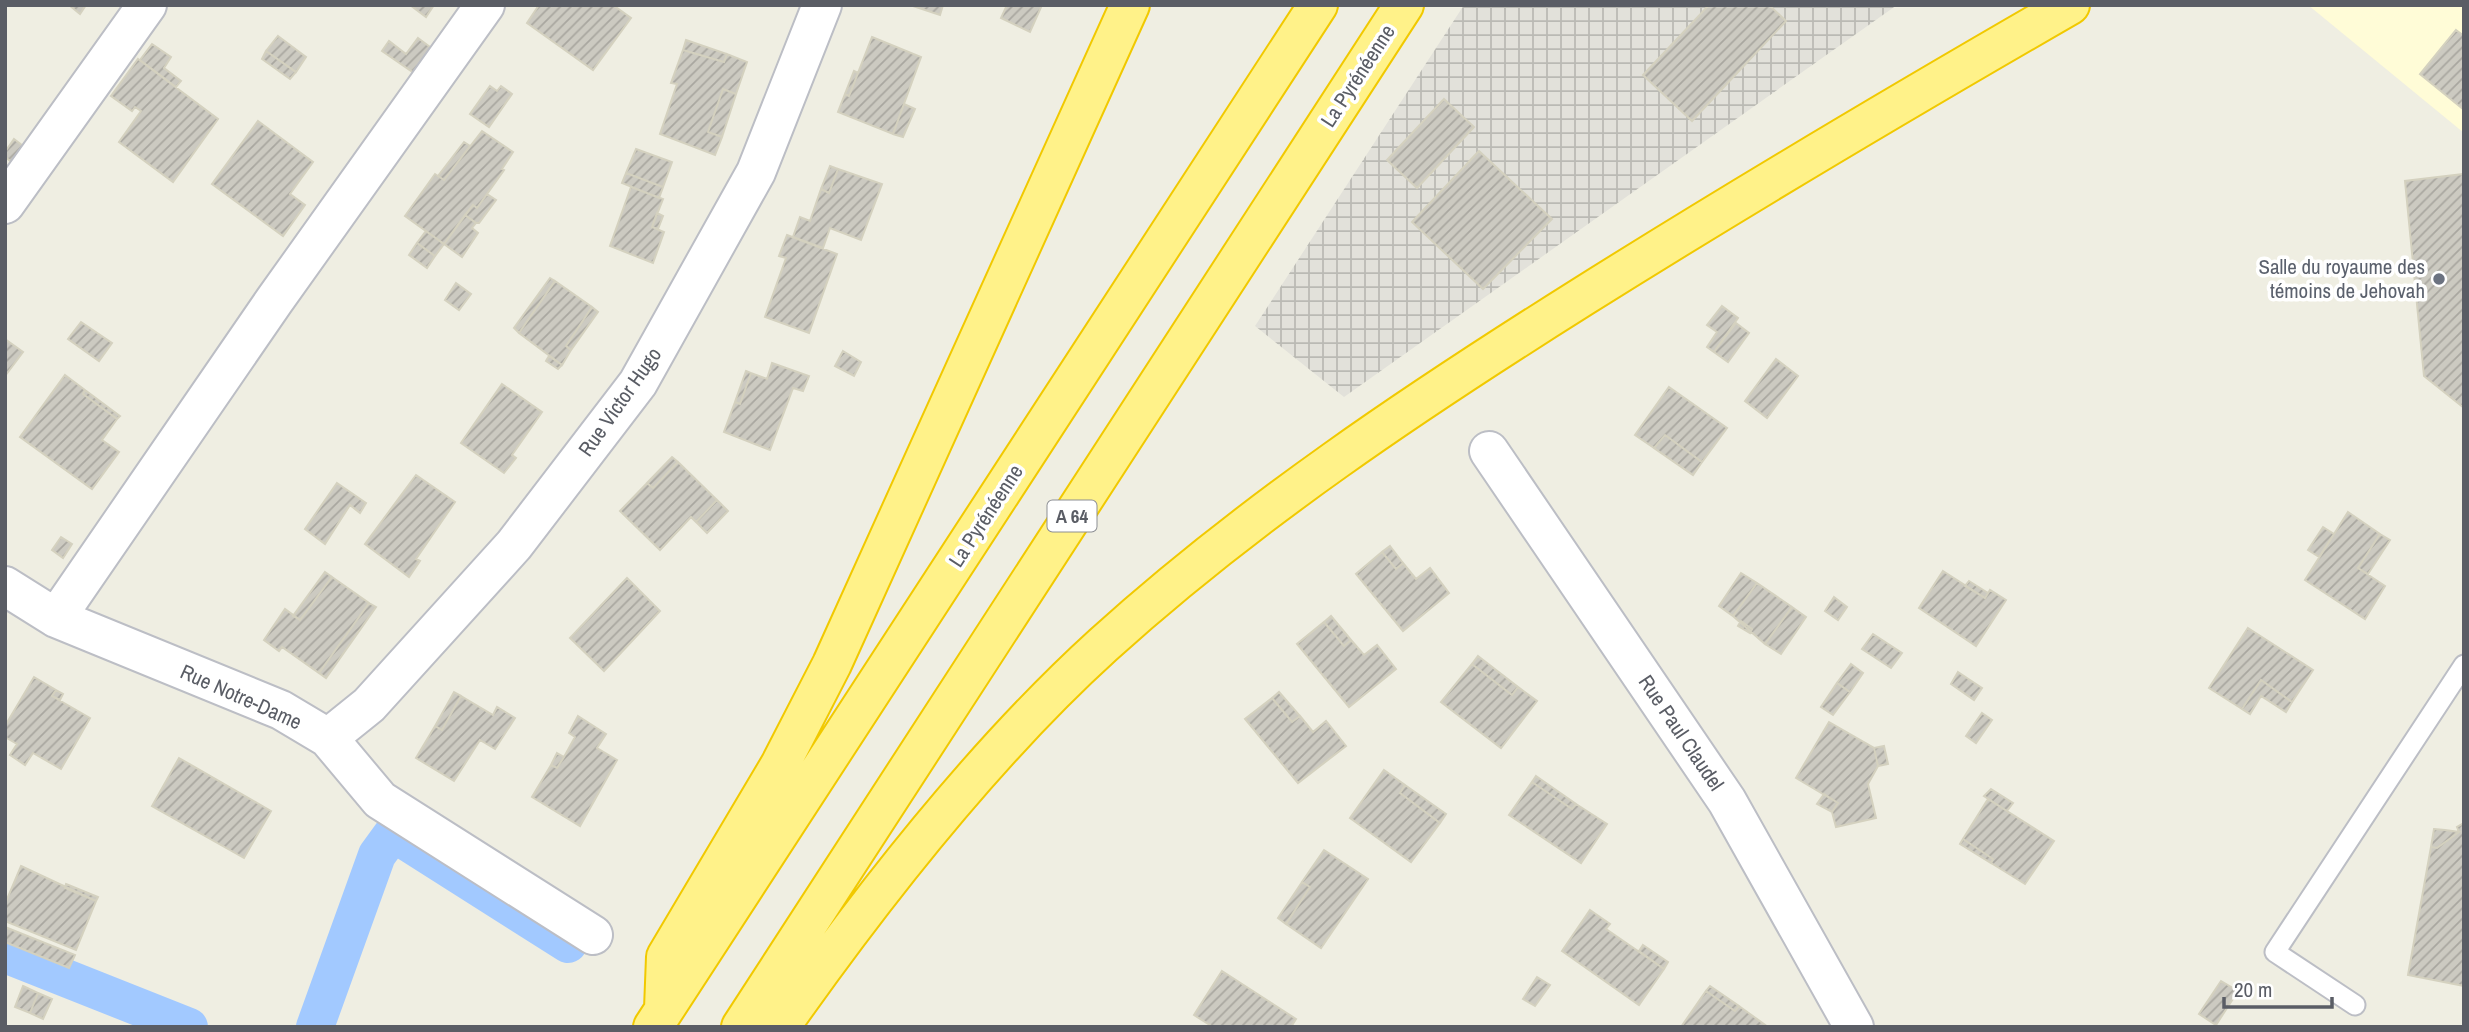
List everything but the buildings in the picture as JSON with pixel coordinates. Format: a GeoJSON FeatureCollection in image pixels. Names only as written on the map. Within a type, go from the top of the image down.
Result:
{"type":"FeatureCollection","features":[{"type":"Feature","properties":{"kind":"highway"},"geometry":{"type":"LineString","coordinates":[[658,1019],[666,957],[773,777],[832,664],[1130,5]]}},
{"type":"Feature","properties":{"kind":"highway","name":"La Pyrénéenne"},"geometry":{"type":"LineString","coordinates":[[658,1019],[1318,5]]}},
{"type":"Feature","properties":{"kind":"highway","name":"La Pyrénéenne"},"geometry":{"type":"LineString","coordinates":[[740,1027],[1404,5]]}},
{"type":"Feature","properties":{"kind":"highway"},"geometry":{"type":"LineString","coordinates":[[780,1027],[829,957],[919,844],[1008,742],[1102,647],[1227,541],[1452,379],[1709,218],[2070,5]]}},
{"type":"Feature","properties":{"kind":"street"},"geometry":{"type":"LineString","coordinates":[[5,204],[147,5]]}},
{"type":"Feature","properties":{"kind":"street"},"geometry":{"type":"LineString","coordinates":[[56,618],[274,301],[485,5]]}},
{"type":"Feature","properties":{"kind":"street","name":"Rue Victor Hugo"},"geometry":{"type":"LineString","coordinates":[[328,738],[369,705],[514,545],[638,383],[756,172],[822,5]]}},
{"type":"Feature","properties":{"kind":"street","name":"Rue Paul Claudel"},"geometry":{"type":"LineString","coordinates":[[1489,451],[1727,801],[1854,1027]]}},
{"type":"Feature","properties":{"kind":"street","name":"Rue Notre-Dame"},"geometry":{"type":"LineString","coordinates":[[5,586],[56,618],[281,710],[328,738],[380,800],[593,935]]}},
{"type":"Feature","properties":{"kind":"lane"},"geometry":{"type":"LineString","coordinates":[[2355,1005],[2275,952],[2464,666]]}},
{"type":"Feature","properties":{"kind":"shaded area"},"geometry":{"type":"Polygon","coordinates":[[[1464,5],[1897,5],[1344,397],[1255,326],[1464,5]]]}},
{"type":"Feature","properties":{"kind":"shaded area"},"geometry":{"type":"Polygon","coordinates":[[[2308,5],[2464,5],[2464,133],[2308,5]]]}},
{"type":"Feature","properties":{"kind":"waterway"},"geometry":{"type":"LineString","coordinates":[[315,1027],[377,855],[393,833],[568,944]]}},
{"type":"Feature","properties":{"kind":"waterway"},"geometry":{"type":"LineString","coordinates":[[5,954],[189,1027]]}},
{"type":"Feature","properties":{"kind":"place","name":"Salle du royaume des témoins de Jehovah"},"geometry":{"type":"Point","coordinates":[2439,279]}}]}
